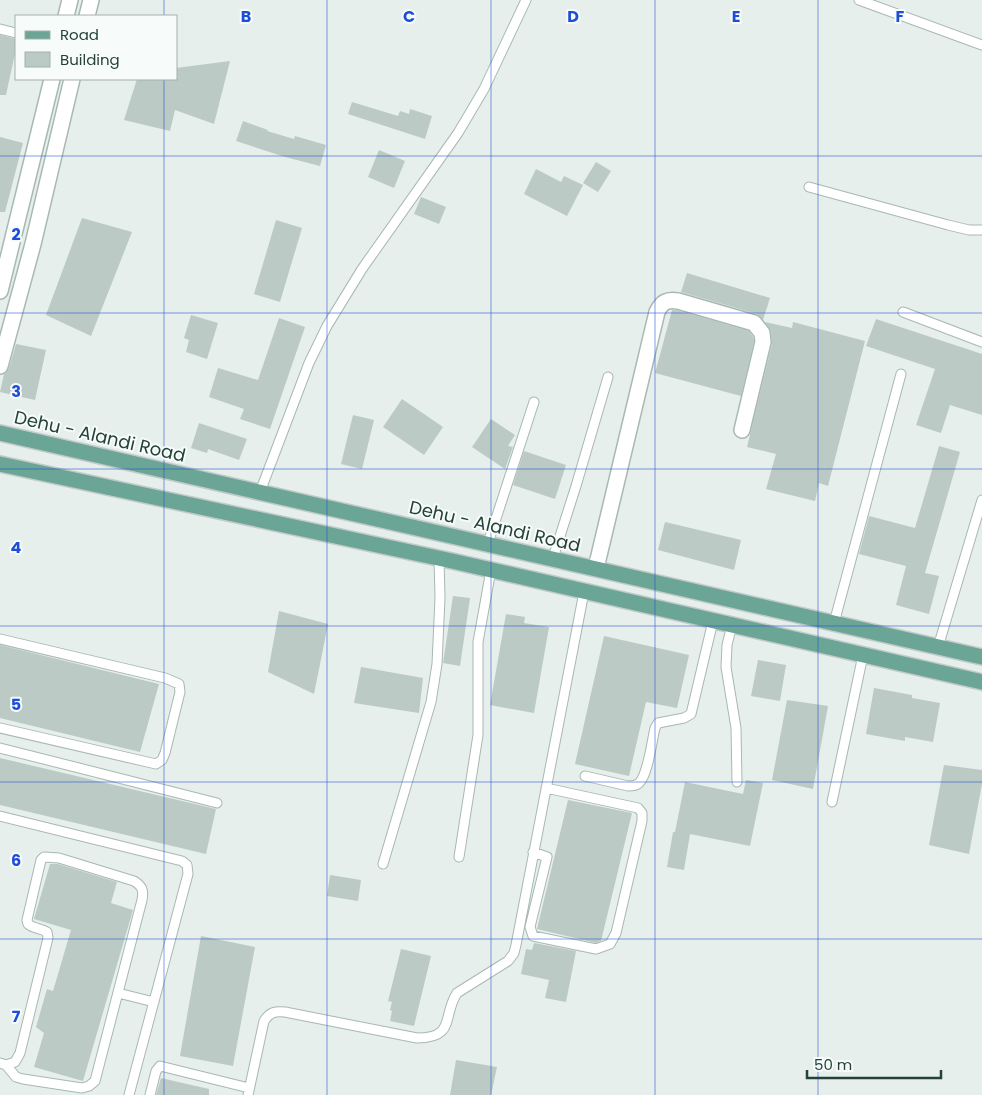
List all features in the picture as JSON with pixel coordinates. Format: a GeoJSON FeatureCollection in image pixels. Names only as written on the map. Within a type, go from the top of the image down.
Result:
{"type":"FeatureCollection","features":[{"type":"Feature","properties":{"kind":"main road","name":"Dehu - Alandi Road"},"geometry":{"type":"LineString","coordinates":[[0,432],[982,657]]}},
{"type":"Feature","properties":{"kind":"main road"},"geometry":{"type":"LineString","coordinates":[[0,464],[438,558],[982,682]]}},
{"type":"Feature","properties":{"kind":"street"},"geometry":{"type":"LineString","coordinates":[[66,15],[70,0]]}},
{"type":"Feature","properties":{"kind":"street"},"geometry":{"type":"LineString","coordinates":[[87,15],[91,0]]}},
{"type":"Feature","properties":{"kind":"street"},"geometry":{"type":"LineString","coordinates":[[0,291],[52,80]]}},
{"type":"Feature","properties":{"kind":"street"},"geometry":{"type":"LineString","coordinates":[[0,366],[33,244],[72,80]]}},
{"type":"Feature","properties":{"kind":"street"},"geometry":{"type":"LineString","coordinates":[[596,568],[657,312],[662,304],[670,300],[678,300],[754,323],[762,333],[762,342],[742,430]]}},
{"type":"Feature","properties":{"kind":"lane"},"geometry":{"type":"LineString","coordinates":[[260,492],[309,363],[326,326],[362,269],[458,133],[484,89],[526,0]]}},
{"type":"Feature","properties":{"kind":"lane"},"geometry":{"type":"LineString","coordinates":[[859,0],[982,44]]}},
{"type":"Feature","properties":{"kind":"lane"},"geometry":{"type":"LineString","coordinates":[[0,29],[15,33]]}},
{"type":"Feature","properties":{"kind":"lane"},"geometry":{"type":"LineString","coordinates":[[809,187],[948,225],[969,230],[982,230]]}},
{"type":"Feature","properties":{"kind":"lane"},"geometry":{"type":"LineString","coordinates":[[903,312],[982,342]]}},
{"type":"Feature","properties":{"kind":"lane"},"geometry":{"type":"LineString","coordinates":[[834,623],[901,374]]}},
{"type":"Feature","properties":{"kind":"lane"},"geometry":{"type":"LineString","coordinates":[[553,558],[608,377]]}},
{"type":"Feature","properties":{"kind":"lane"},"geometry":{"type":"LineString","coordinates":[[488,543],[534,402]]}},
{"type":"Feature","properties":{"kind":"lane"},"geometry":{"type":"LineString","coordinates":[[938,647],[982,500]]}},
{"type":"Feature","properties":{"kind":"lane"},"geometry":{"type":"LineString","coordinates":[[383,864],[431,702],[437,664],[440,598],[438,558]]}},
{"type":"Feature","properties":{"kind":"lane"},"geometry":{"type":"LineString","coordinates":[[459,857],[478,735],[478,642],[491,570]]}},
{"type":"Feature","properties":{"kind":"lane"},"geometry":{"type":"LineString","coordinates":[[150,1095],[156,1071],[160,1066],[249,1091],[264,1021],[276,1011],[417,1038],[437,1036],[447,1022],[452,999],[457,993],[508,961],[514,953],[584,592]]}},
{"type":"Feature","properties":{"kind":"lane"},"geometry":{"type":"LineString","coordinates":[[584,776],[628,786],[635,786],[641,782],[658,723],[684,718],[691,714],[694,709],[713,621]]}},
{"type":"Feature","properties":{"kind":"lane"},"geometry":{"type":"LineString","coordinates":[[732,625],[727,645],[726,667],[736,728],[737,782]]}},
{"type":"Feature","properties":{"kind":"lane"},"geometry":{"type":"LineString","coordinates":[[0,639],[165,678],[178,684],[180,692],[165,753],[162,760],[156,764],[0,728]]}},
{"type":"Feature","properties":{"kind":"lane"},"geometry":{"type":"LineString","coordinates":[[832,802],[863,655]]}},
{"type":"Feature","properties":{"kind":"lane"},"geometry":{"type":"LineString","coordinates":[[0,748],[217,803]]}},
{"type":"Feature","properties":{"kind":"lane"},"geometry":{"type":"LineString","coordinates":[[533,852],[547,857],[530,927],[533,936],[596,949],[610,944],[616,933],[642,821],[642,813],[638,808],[546,788]]}},
{"type":"Feature","properties":{"kind":"lane"},"geometry":{"type":"LineString","coordinates":[[0,816],[182,861],[187,865],[188,874],[129,1095]]}},
{"type":"Feature","properties":{"kind":"lane"},"geometry":{"type":"LineString","coordinates":[[44,857],[59,858],[134,881],[140,885],[144,892],[95,1081],[89,1086],[82,1088],[24,1079],[16,1077],[3,1064],[15,1062],[20,1053],[48,938],[47,932],[32,927],[28,924],[27,920],[41,860],[44,857]]}},
{"type":"Feature","properties":{"kind":"lane"},"geometry":{"type":"LineString","coordinates":[[118,993],[154,1002]]}},
{"type":"Feature","properties":{"kind":"building"},"geometry":{"type":"Polygon","coordinates":[[[0,35],[15,39],[15,54],[6,95],[0,95],[0,35]]]}},
{"type":"Feature","properties":{"kind":"building"},"geometry":{"type":"Polygon","coordinates":[[[230,61],[214,124],[175,110],[170,131],[124,120],[137,80],[178,80],[178,68],[230,61]]]}},
{"type":"Feature","properties":{"kind":"building"},"geometry":{"type":"Polygon","coordinates":[[[352,102],[398,116],[400,111],[409,114],[410,109],[432,116],[425,139],[348,114],[352,102]]]}},
{"type":"Feature","properties":{"kind":"building"},"geometry":{"type":"Polygon","coordinates":[[[243,121],[294,139],[295,136],[326,145],[320,166],[236,141],[243,121]]]}},
{"type":"Feature","properties":{"kind":"building"},"geometry":{"type":"Polygon","coordinates":[[[0,137],[23,143],[5,212],[0,212],[0,137]]]}},
{"type":"Feature","properties":{"kind":"building"},"geometry":{"type":"Polygon","coordinates":[[[379,150],[405,161],[394,188],[368,177],[379,150]]]}},
{"type":"Feature","properties":{"kind":"building"},"geometry":{"type":"Polygon","coordinates":[[[596,162],[611,171],[598,192],[583,183],[596,162]]]}},
{"type":"Feature","properties":{"kind":"building"},"geometry":{"type":"Polygon","coordinates":[[[536,169],[561,182],[564,176],[583,185],[567,216],[524,194],[536,169]]]}},
{"type":"Feature","properties":{"kind":"building"},"geometry":{"type":"Polygon","coordinates":[[[421,197],[446,207],[439,224],[414,214],[421,197]]]}},
{"type":"Feature","properties":{"kind":"building"},"geometry":{"type":"Polygon","coordinates":[[[82,218],[132,232],[91,336],[46,315],[82,218]]]}},
{"type":"Feature","properties":{"kind":"building"},"geometry":{"type":"Polygon","coordinates":[[[276,220],[302,228],[280,302],[254,294],[276,220]]]}},
{"type":"Feature","properties":{"kind":"building"},"geometry":{"type":"Polygon","coordinates":[[[687,273],[770,298],[763,320],[757,314],[681,292],[687,273]]]}},
{"type":"Feature","properties":{"kind":"building"},"geometry":{"type":"Polygon","coordinates":[[[672,310],[749,331],[754,341],[741,396],[655,373],[672,310]]]}},
{"type":"Feature","properties":{"kind":"building"},"geometry":{"type":"Polygon","coordinates":[[[191,315],[218,323],[207,359],[186,352],[189,340],[184,338],[191,315]]]}},
{"type":"Feature","properties":{"kind":"building"},"geometry":{"type":"Polygon","coordinates":[[[279,318],[305,327],[270,429],[240,419],[244,409],[209,397],[218,368],[258,380],[279,318]]]}},
{"type":"Feature","properties":{"kind":"building"},"geometry":{"type":"Polygon","coordinates":[[[876,319],[982,354],[982,415],[950,405],[941,433],[916,425],[935,369],[866,346],[876,319]]]}},
{"type":"Feature","properties":{"kind":"building"},"geometry":{"type":"Polygon","coordinates":[[[765,322],[792,328],[793,322],[865,341],[828,486],[819,483],[815,501],[766,489],[776,454],[747,447],[772,344],[771,331],[765,322]]]}},
{"type":"Feature","properties":{"kind":"building"},"geometry":{"type":"Polygon","coordinates":[[[16,344],[46,350],[35,400],[0,392],[4,374],[9,368],[16,344]]]}},
{"type":"Feature","properties":{"kind":"building"},"geometry":{"type":"Polygon","coordinates":[[[402,399],[443,427],[424,455],[383,427],[402,399]]]}},
{"type":"Feature","properties":{"kind":"building"},"geometry":{"type":"Polygon","coordinates":[[[353,415],[374,420],[362,469],[341,464],[353,415]]]}},
{"type":"Feature","properties":{"kind":"building"},"geometry":{"type":"Polygon","coordinates":[[[491,419],[515,435],[508,446],[513,447],[505,469],[472,447],[491,419]]]}},
{"type":"Feature","properties":{"kind":"building"},"geometry":{"type":"Polygon","coordinates":[[[199,423],[247,439],[239,460],[208,449],[207,453],[191,448],[199,423]]]}},
{"type":"Feature","properties":{"kind":"building"},"geometry":{"type":"Polygon","coordinates":[[[939,446],[960,452],[925,573],[939,576],[929,614],[896,605],[906,566],[859,554],[869,516],[915,528],[939,446]]]}},
{"type":"Feature","properties":{"kind":"building"},"geometry":{"type":"Polygon","coordinates":[[[524,451],[566,465],[555,499],[513,485],[524,451]]]}},
{"type":"Feature","properties":{"kind":"building"},"geometry":{"type":"Polygon","coordinates":[[[665,522],[741,540],[734,570],[658,550],[665,522]]]}},
{"type":"Feature","properties":{"kind":"building"},"geometry":{"type":"Polygon","coordinates":[[[453,596],[470,598],[460,666],[443,663],[453,596]]]}},
{"type":"Feature","properties":{"kind":"building"},"geometry":{"type":"Polygon","coordinates":[[[279,611],[328,624],[314,694],[268,672],[279,611]]]}},
{"type":"Feature","properties":{"kind":"building"},"geometry":{"type":"Polygon","coordinates":[[[506,614],[525,617],[524,623],[549,627],[534,713],[490,705],[506,614]]]}},
{"type":"Feature","properties":{"kind":"building"},"geometry":{"type":"Polygon","coordinates":[[[604,636],[689,655],[677,708],[646,702],[629,776],[575,764],[604,636]]]}},
{"type":"Feature","properties":{"kind":"building"},"geometry":{"type":"Polygon","coordinates":[[[0,645],[159,684],[140,752],[0,718],[0,645]]]}},
{"type":"Feature","properties":{"kind":"building"},"geometry":{"type":"Polygon","coordinates":[[[758,660],[786,665],[780,701],[751,696],[758,660]]]}},
{"type":"Feature","properties":{"kind":"building"},"geometry":{"type":"Polygon","coordinates":[[[361,667],[423,678],[419,713],[354,703],[361,667]]]}},
{"type":"Feature","properties":{"kind":"building"},"geometry":{"type":"Polygon","coordinates":[[[874,688],[912,695],[912,698],[940,703],[933,742],[905,737],[905,741],[866,734],[874,688]]]}},
{"type":"Feature","properties":{"kind":"building"},"geometry":{"type":"Polygon","coordinates":[[[787,700],[828,706],[813,789],[772,780],[787,700]]]}},
{"type":"Feature","properties":{"kind":"building"},"geometry":{"type":"Polygon","coordinates":[[[0,758],[216,809],[206,854],[0,805],[0,758]]]}},
{"type":"Feature","properties":{"kind":"building"},"geometry":{"type":"Polygon","coordinates":[[[944,765],[982,770],[982,784],[969,854],[929,845],[944,765]]]}},
{"type":"Feature","properties":{"kind":"building"},"geometry":{"type":"Polygon","coordinates":[[[746,780],[763,783],[750,846],[690,834],[684,870],[667,867],[685,782],[743,794],[746,780]]]}},
{"type":"Feature","properties":{"kind":"building"},"geometry":{"type":"Polygon","coordinates":[[[568,800],[632,813],[601,941],[596,943],[537,929],[568,800]]]}},
{"type":"Feature","properties":{"kind":"building"},"geometry":{"type":"Polygon","coordinates":[[[50,864],[58,864],[117,882],[111,903],[133,910],[83,1081],[34,1067],[44,1033],[36,1027],[47,989],[53,991],[71,930],[34,919],[50,864]]]}},
{"type":"Feature","properties":{"kind":"building"},"geometry":{"type":"Polygon","coordinates":[[[330,875],[361,880],[358,901],[327,896],[330,875]]]}},
{"type":"Feature","properties":{"kind":"building"},"geometry":{"type":"Polygon","coordinates":[[[201,936],[255,947],[233,1066],[180,1056],[201,936]]]}},
{"type":"Feature","properties":{"kind":"building"},"geometry":{"type":"Polygon","coordinates":[[[534,943],[576,951],[566,1002],[545,998],[549,980],[521,974],[526,949],[532,950],[534,943]]]}},
{"type":"Feature","properties":{"kind":"building"},"geometry":{"type":"Polygon","coordinates":[[[401,949],[431,956],[414,1026],[390,1021],[392,1002],[388,1001],[401,949]]]}},
{"type":"Feature","properties":{"kind":"building"},"geometry":{"type":"Polygon","coordinates":[[[456,1060],[497,1067],[491,1095],[450,1095],[456,1060]]]}},
{"type":"Feature","properties":{"kind":"building"},"geometry":{"type":"Polygon","coordinates":[[[161,1078],[209,1089],[209,1095],[156,1095],[161,1078]]]}}]}
